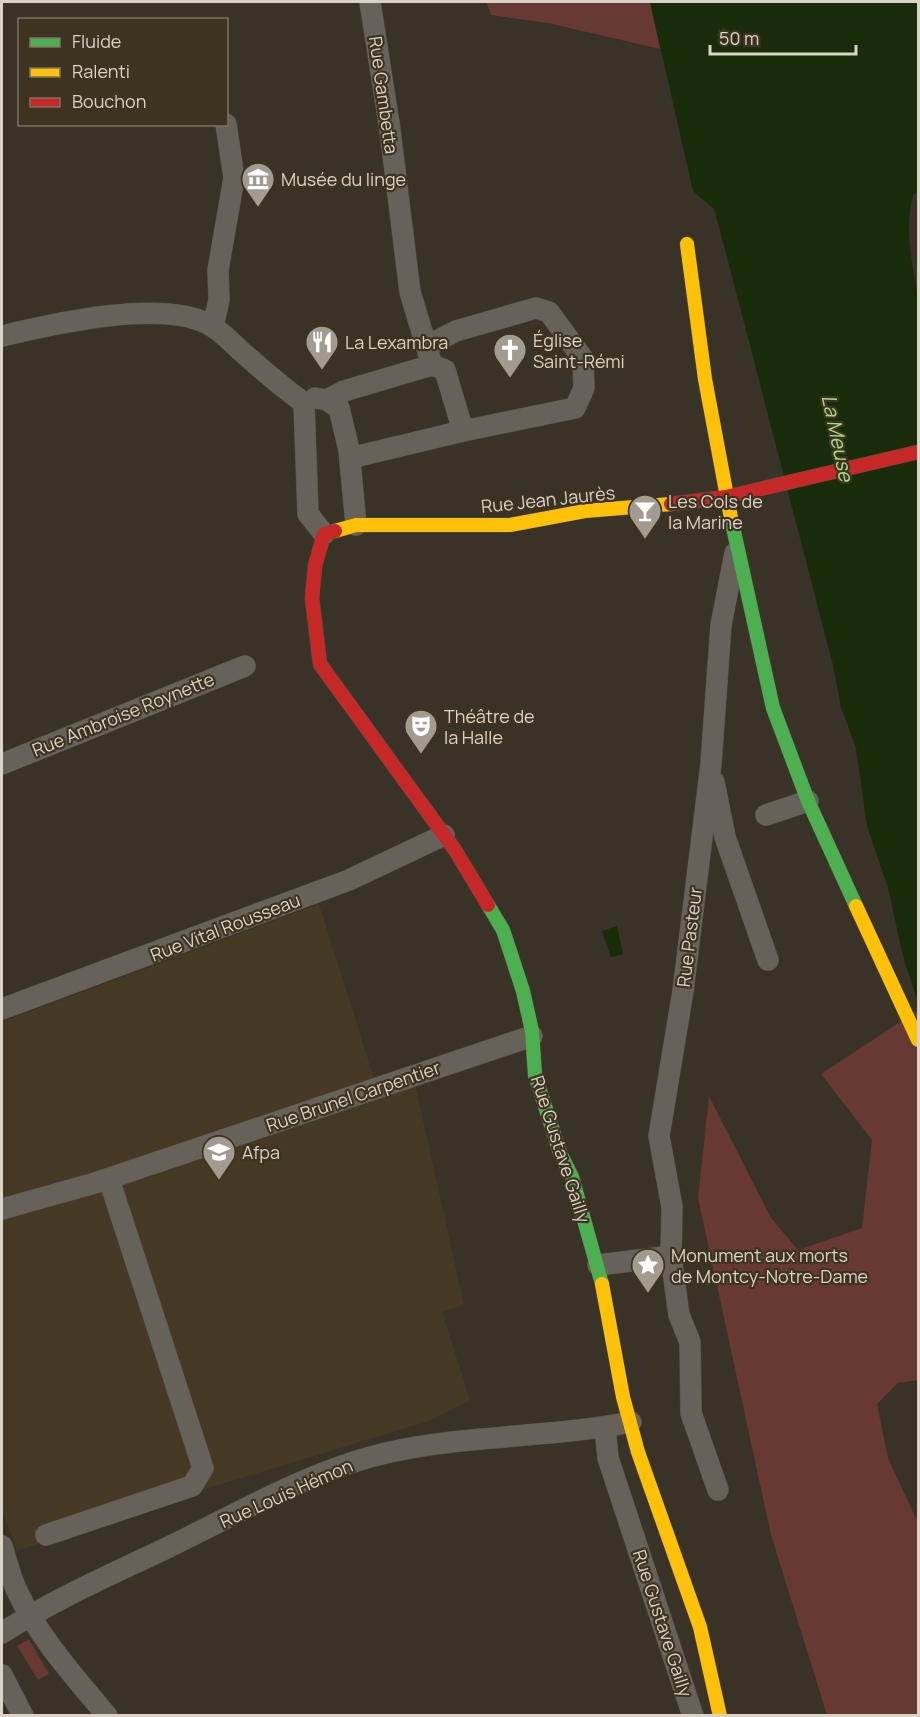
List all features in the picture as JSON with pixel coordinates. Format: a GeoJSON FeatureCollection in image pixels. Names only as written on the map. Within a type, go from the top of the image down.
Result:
{"type":"FeatureCollection","features":[{"type":"Feature","properties":{"kind":"street","name":"Rue Gambetta"},"geometry":{"type":"LineString","coordinates":[[370,2],[390,130],[410,292],[429,356]]}},
{"type":"Feature","properties":{"kind":"street"},"geometry":{"type":"LineString","coordinates":[[213,326],[219,300],[218,270],[234,178],[226,126]]}},
{"type":"Feature","properties":{"kind":"street"},"geometry":{"type":"LineString","coordinates":[[687,244],[705,379],[726,497],[773,708],[808,801],[918,1040]]}},
{"type":"Feature","properties":{"kind":"street"},"geometry":{"type":"LineString","coordinates":[[327,400],[429,356],[456,331],[536,308],[549,312],[583,359],[584,388],[575,408],[463,431],[351,458]]}},
{"type":"Feature","properties":{"kind":"street"},"geometry":{"type":"LineString","coordinates":[[2,336],[49,324],[102,317],[164,314],[189,316],[213,326],[304,404],[308,514],[339,529],[351,458],[339,408],[327,400],[312,398],[304,404]]}},
{"type":"Feature","properties":{"kind":"street"},"geometry":{"type":"LineString","coordinates":[[429,356],[445,370],[463,431]]}},
{"type":"Feature","properties":{"kind":"street","name":"Rue Jean Jaurès"},"geometry":{"type":"LineString","coordinates":[[339,529],[510,525],[585,511],[726,497],[918,452]]}},
{"type":"Feature","properties":{"kind":"street","name":"Rue Gustave Gailly"},"geometry":{"type":"LineString","coordinates":[[339,529],[314,564],[313,632],[320,664],[444,836],[502,930],[523,991],[532,1035],[535,1075],[560,1153],[572,1177],[598,1265],[623,1396],[638,1452],[700,1627],[720,1716]]}},
{"type":"Feature","properties":{"kind":"street","name":"Rue Pasteur"},"geometry":{"type":"LineString","coordinates":[[718,1490],[691,1413],[690,1342],[678,1315],[671,1256],[672,1207],[659,1136],[683,992],[711,764],[721,625],[736,544]]}},
{"type":"Feature","properties":{"kind":"street","name":"Rue Ambroise Roynette"},"geometry":{"type":"LineString","coordinates":[[2,764],[246,666]]}},
{"type":"Feature","properties":{"kind":"street"},"geometry":{"type":"LineString","coordinates":[[711,764],[725,837],[768,960]]}},
{"type":"Feature","properties":{"kind":"street"},"geometry":{"type":"LineString","coordinates":[[766,815],[808,801]]}},
{"type":"Feature","properties":{"kind":"street","name":"Rue Vital Rousseau"},"geometry":{"type":"LineString","coordinates":[[2,1009],[349,880],[444,836]]}},
{"type":"Feature","properties":{"kind":"street","name":"Rue Brunel Carpentier"},"geometry":{"type":"LineString","coordinates":[[2,1209],[109,1179],[532,1035]]}},
{"type":"Feature","properties":{"kind":"street"},"geometry":{"type":"LineString","coordinates":[[46,1535],[192,1486],[203,1468],[109,1179]]}},
{"type":"Feature","properties":{"kind":"street"},"geometry":{"type":"LineString","coordinates":[[598,1265],[671,1256]]}},
{"type":"Feature","properties":{"kind":"street","name":"Rue Louis Hémon"},"geometry":{"type":"LineString","coordinates":[[2,1634],[30,1615],[297,1485],[371,1457],[452,1442],[605,1427],[631,1422]]}},
{"type":"Feature","properties":{"kind":"street","name":"Rue Gustave Gailly"},"geometry":{"type":"LineString","coordinates":[[605,1427],[608,1458],[693,1716]]}},
{"type":"Feature","properties":{"kind":"street"},"geometry":{"type":"LineString","coordinates":[[2,1546],[18,1595],[30,1615],[57,1654],[107,1716]]}},
{"type":"Feature","properties":{"kind":"street"},"geometry":{"type":"LineString","coordinates":[[2,1675],[22,1716]]}},
{"type":"Feature","properties":{"kind":"shaded area"},"geometry":{"type":"Polygon","coordinates":[[[486,2],[650,2],[660,49],[548,23],[491,15],[486,2]]]}},
{"type":"Feature","properties":{"kind":"shaded area","name":"Afpa"},"geometry":{"type":"Polygon","coordinates":[[[319,904],[379,1094],[415,1084],[464,1305],[442,1312],[470,1400],[426,1422],[212,1487],[17,1551],[2,1509],[2,1022],[319,904]]]}},
{"type":"Feature","properties":{"kind":"shaded area"},"geometry":{"type":"Polygon","coordinates":[[[918,1010],[918,1380],[898,1383],[877,1404],[888,1458],[918,1523],[918,1715],[827,1715],[771,1535],[698,1198],[709,1096],[771,1218],[798,1250],[862,1228],[872,1140],[821,1074],[918,1010]]]}},
{"type":"Feature","properties":{"kind":"shaded area"},"geometry":{"type":"Polygon","coordinates":[[[29,1639],[49,1674],[38,1680],[17,1646],[29,1639]]]}},
{"type":"Feature","properties":{"kind":"water","name":"La Meuse"},"geometry":{"type":"Polygon","coordinates":[[[650,2],[918,2],[918,191],[913,195],[910,208],[909,234],[918,297],[918,1003],[903,956],[888,888],[867,826],[856,748],[841,707],[833,665],[722,238],[714,209],[693,191],[650,2]]]}},
{"type":"Feature","properties":{"kind":"water"},"geometry":{"type":"Polygon","coordinates":[[[617,926],[623,954],[611,957],[602,931],[617,926]]]}},
{"type":"Feature","properties":{"kind":"traffic: fast"},"geometry":{"type":"LineString","coordinates":[[731,518],[773,708],[808,801],[856,906]]}},
{"type":"Feature","properties":{"kind":"traffic: fast"},"geometry":{"type":"LineString","coordinates":[[488,905],[503,930],[523,991],[532,1031],[535,1075],[560,1153],[572,1177],[602,1284]]}},
{"type":"Feature","properties":{"kind":"traffic: slow"},"geometry":{"type":"LineString","coordinates":[[687,244],[705,379],[731,518]]}},
{"type":"Feature","properties":{"kind":"traffic: slow"},"geometry":{"type":"LineString","coordinates":[[335,531],[356,525],[510,525],[585,511],[671,504]]}},
{"type":"Feature","properties":{"kind":"traffic: slow"},"geometry":{"type":"LineString","coordinates":[[856,906],[918,1040]]}},
{"type":"Feature","properties":{"kind":"traffic: slow"},"geometry":{"type":"LineString","coordinates":[[602,1284],[623,1397],[638,1452],[700,1627],[720,1716]]}},
{"type":"Feature","properties":{"kind":"traffic: jam"},"geometry":{"type":"LineString","coordinates":[[671,504],[726,497],[918,452]]}},
{"type":"Feature","properties":{"kind":"traffic: jam"},"geometry":{"type":"LineString","coordinates":[[335,531],[324,534],[315,566],[312,598],[320,664],[455,850],[488,905]]}},
{"type":"Feature","properties":{"kind":"place","name":"Musée du linge"},"geometry":{"type":"Point","coordinates":[258,208]}},
{"type":"Feature","properties":{"kind":"place","name":"La Lexambra"},"geometry":{"type":"Point","coordinates":[322,371]}},
{"type":"Feature","properties":{"kind":"place","name":"Église Saint-Rémi"},"geometry":{"type":"Point","coordinates":[510,379]}},
{"type":"Feature","properties":{"kind":"place","name":"Les Cols de la Marine"},"geometry":{"type":"Point","coordinates":[645,540]}},
{"type":"Feature","properties":{"kind":"place","name":"Théâtre de la Halle"},"geometry":{"type":"Point","coordinates":[421,755]}},
{"type":"Feature","properties":{"kind":"place","name":"Afpa"},"geometry":{"type":"Point","coordinates":[219,1181]}},
{"type":"Feature","properties":{"kind":"place","name":"Monument aux morts de Montcy-Notre-Dame"},"geometry":{"type":"Point","coordinates":[648,1294]}}]}
